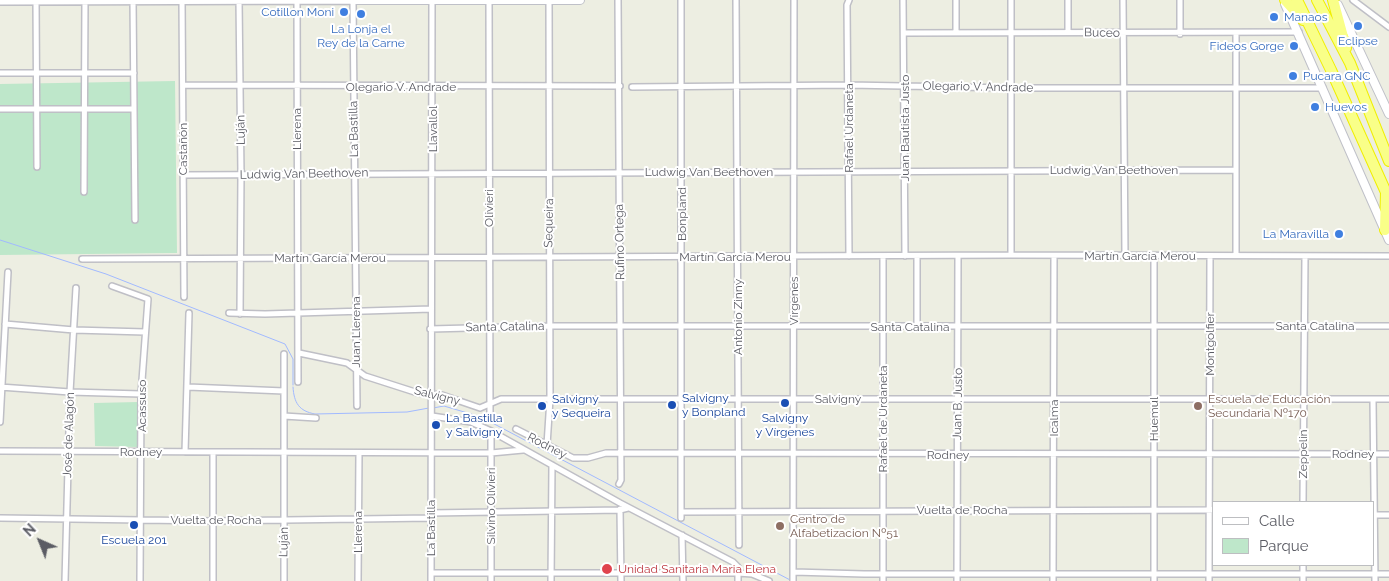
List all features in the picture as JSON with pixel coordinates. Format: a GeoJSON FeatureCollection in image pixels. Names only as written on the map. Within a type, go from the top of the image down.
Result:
{"type":"FeatureCollection","features":[{"type":"Feature","properties":{"kind":"highway"},"geometry":{"type":"LineString","coordinates":[[1284,0],[1312,30]]}},
{"type":"Feature","properties":{"kind":"highway"},"geometry":{"type":"LineString","coordinates":[[1297,0],[1387,195],[1385,230]]}},
{"type":"Feature","properties":{"kind":"highway"},"geometry":{"type":"LineString","coordinates":[[1317,0],[1350,63],[1389,161]]}},
{"type":"Feature","properties":{"kind":"highway"},"geometry":{"type":"LineString","coordinates":[[1334,0],[1350,63]]}},
{"type":"Feature","properties":{"kind":"street","name":"Luján"},"geometry":{"type":"LineString","coordinates":[[240,0],[242,260],[240,314]]}},
{"type":"Feature","properties":{"kind":"street","name":"Llerena"},"geometry":{"type":"LineString","coordinates":[[297,0],[298,258]]}},
{"type":"Feature","properties":{"kind":"street","name":"La Bastilla"},"geometry":{"type":"LineString","coordinates":[[353,0],[355,258]]}},
{"type":"Feature","properties":{"kind":"street","name":"Llavallol"},"geometry":{"type":"LineString","coordinates":[[432,0],[433,258]]}},
{"type":"Feature","properties":{"kind":"street","name":"Olivieri"},"geometry":{"type":"LineString","coordinates":[[488,0],[490,415]]}},
{"type":"Feature","properties":{"kind":"street","name":"Sequeira"},"geometry":{"type":"LineString","coordinates":[[547,445],[550,398],[549,0]]}},
{"type":"Feature","properties":{"kind":"street"},"geometry":{"type":"LineString","coordinates":[[0,2],[580,0]]}},
{"type":"Feature","properties":{"kind":"street","name":"Rufino Ortega"},"geometry":{"type":"LineString","coordinates":[[618,0],[621,257],[621,480],[619,484]]}},
{"type":"Feature","properties":{"kind":"street","name":"Bonpland"},"geometry":{"type":"LineString","coordinates":[[681,0],[681,515]]}},
{"type":"Feature","properties":{"kind":"street","name":"Antonio Zinny"},"geometry":{"type":"LineString","coordinates":[[736,0],[739,545]]}},
{"type":"Feature","properties":{"kind":"street","name":"Vírgenes"},"geometry":{"type":"LineString","coordinates":[[793,581],[794,0]]}},
{"type":"Feature","properties":{"kind":"street","name":"Rafael Urdaneta"},"geometry":{"type":"LineString","coordinates":[[849,0],[847,5],[849,256]]}},
{"type":"Feature","properties":{"kind":"street","name":"Juan Bautista Justo"},"geometry":{"type":"LineString","coordinates":[[903,0],[906,171],[905,256]]}},
{"type":"Feature","properties":{"kind":"street"},"geometry":{"type":"LineString","coordinates":[[956,0],[956,33]]}},
{"type":"Feature","properties":{"kind":"street"},"geometry":{"type":"LineString","coordinates":[[1011,255],[1012,0]]}},
{"type":"Feature","properties":{"kind":"street"},"geometry":{"type":"LineString","coordinates":[[1068,0],[1068,32]]}},
{"type":"Feature","properties":{"kind":"street"},"geometry":{"type":"LineString","coordinates":[[1124,0],[1123,170],[1125,255]]}},
{"type":"Feature","properties":{"kind":"street"},"geometry":{"type":"LineString","coordinates":[[1180,0],[1180,34]]}},
{"type":"Feature","properties":{"kind":"street"},"geometry":{"type":"LineString","coordinates":[[1284,0],[1389,240]]}},
{"type":"Feature","properties":{"kind":"street"},"geometry":{"type":"LineString","coordinates":[[1334,0],[1386,98],[1389,114]]}},
{"type":"Feature","properties":{"kind":"street"},"geometry":{"type":"LineString","coordinates":[[1353,0],[1389,27]]}},
{"type":"Feature","properties":{"kind":"street"},"geometry":{"type":"LineString","coordinates":[[36,1],[37,166]]}},
{"type":"Feature","properties":{"kind":"street"},"geometry":{"type":"LineString","coordinates":[[84,192],[85,1]]}},
{"type":"Feature","properties":{"kind":"street"},"geometry":{"type":"LineString","coordinates":[[133,1],[135,220]]}},
{"type":"Feature","properties":{"kind":"street","name":"Castañón"},"geometry":{"type":"LineString","coordinates":[[182,1],[184,297]]}},
{"type":"Feature","properties":{"kind":"street","name":"Buceo"},"geometry":{"type":"LineString","coordinates":[[904,33],[1068,32],[1180,34],[1299,32]]}},
{"type":"Feature","properties":{"kind":"street"},"geometry":{"type":"LineString","coordinates":[[1236,33],[1234,170],[1236,255]]}},
{"type":"Feature","properties":{"kind":"street"},"geometry":{"type":"LineString","coordinates":[[0,73],[134,73]]}},
{"type":"Feature","properties":{"kind":"street","name":"Olegario V. Andrade"},"geometry":{"type":"LineString","coordinates":[[632,87],[848,84],[1124,89],[1324,88]]}},
{"type":"Feature","properties":{"kind":"street","name":"Olegario V. Andrade"},"geometry":{"type":"LineString","coordinates":[[183,85],[354,87],[620,86]]}},
{"type":"Feature","properties":{"kind":"street"},"geometry":{"type":"LineString","coordinates":[[0,109],[134,109]]}},
{"type":"Feature","properties":{"kind":"street","name":"Ludwig Van Beethoven"},"geometry":{"type":"LineString","coordinates":[[183,175],[1234,170]]}},
{"type":"Feature","properties":{"kind":"street","name":"Martín García Merou"},"geometry":{"type":"LineString","coordinates":[[82,259],[242,260],[298,258],[1011,255],[1389,256]]}},
{"type":"Feature","properties":{"kind":"street","name":"Rafael de Urdaneta"},"geometry":{"type":"LineString","coordinates":[[883,256],[883,581]]}},
{"type":"Feature","properties":{"kind":"street"},"geometry":{"type":"LineString","coordinates":[[917,256],[917,326]]}},
{"type":"Feature","properties":{"kind":"street","name":"Juan B. Justo"},"geometry":{"type":"LineString","coordinates":[[957,581],[958,256]]}},
{"type":"Feature","properties":{"kind":"street","name":"Icalma"},"geometry":{"type":"LineString","coordinates":[[1053,581],[1054,256]]}},
{"type":"Feature","properties":{"kind":"street","name":"Huemul"},"geometry":{"type":"LineString","coordinates":[[1154,256],[1154,581]]}},
{"type":"Feature","properties":{"kind":"street","name":"Zeppelin"},"geometry":{"type":"LineString","coordinates":[[1303,501],[1304,256]]}},
{"type":"Feature","properties":{"kind":"street","name":"Montgolfier"},"geometry":{"type":"LineString","coordinates":[[1209,581],[1212,510],[1209,454],[1210,257]]}},
{"type":"Feature","properties":{"kind":"street"},"geometry":{"type":"LineString","coordinates":[[298,258],[298,382]]}},
{"type":"Feature","properties":{"kind":"street","name":"Juan Llerena"},"geometry":{"type":"LineString","coordinates":[[355,258],[357,406]]}},
{"type":"Feature","properties":{"kind":"street"},"geometry":{"type":"LineString","coordinates":[[430,393],[433,258]]}},
{"type":"Feature","properties":{"kind":"street"},"geometry":{"type":"LineString","coordinates":[[0,422],[0,387],[8,272]]}},
{"type":"Feature","properties":{"kind":"street","name":"Acassuso"},"geometry":{"type":"LineString","coordinates":[[112,286],[148,299],[141,394],[142,520],[140,581]]}},
{"type":"Feature","properties":{"kind":"street","name":"José de Alagón"},"geometry":{"type":"LineString","coordinates":[[65,581],[70,392],[76,288]]}},
{"type":"Feature","properties":{"kind":"street"},"geometry":{"type":"LineString","coordinates":[[229,313],[431,309]]}},
{"type":"Feature","properties":{"kind":"street"},"geometry":{"type":"LineString","coordinates":[[185,452],[189,313]]}},
{"type":"Feature","properties":{"kind":"street"},"geometry":{"type":"LineString","coordinates":[[5,324],[74,330],[145,332]]}},
{"type":"Feature","properties":{"kind":"street","name":"Santa Catalina"},"geometry":{"type":"LineString","coordinates":[[430,328],[549,326],[794,328],[884,326],[1389,326]]}},
{"type":"Feature","properties":{"kind":"street","name":"Luján"},"geometry":{"type":"LineString","coordinates":[[284,354],[284,581]]}},
{"type":"Feature","properties":{"kind":"street","name":"Salvigny"},"geometry":{"type":"LineString","coordinates":[[299,354],[347,363],[356,367],[365,376],[480,408],[502,399],[550,398],[1389,399]]}},
{"type":"Feature","properties":{"kind":"street"},"geometry":{"type":"LineString","coordinates":[[0,387],[70,392],[141,394]]}},
{"type":"Feature","properties":{"kind":"street"},"geometry":{"type":"LineString","coordinates":[[188,387],[284,390]]}},
{"type":"Feature","properties":{"kind":"street","name":"La Bastilla"},"geometry":{"type":"LineString","coordinates":[[430,393],[432,416],[431,581]]}},
{"type":"Feature","properties":{"kind":"street"},"geometry":{"type":"LineString","coordinates":[[1373,400],[1373,501]]}},
{"type":"Feature","properties":{"kind":"street"},"geometry":{"type":"LineString","coordinates":[[284,416],[316,418]]}},
{"type":"Feature","properties":{"kind":"street"},"geometry":{"type":"LineString","coordinates":[[432,416],[471,422],[491,431],[620,504],[733,562],[738,567],[738,581]]}},
{"type":"Feature","properties":{"kind":"street","name":"Rodney"},"geometry":{"type":"LineString","coordinates":[[516,429],[573,458],[588,458],[606,453],[794,455],[1389,454]]}},
{"type":"Feature","properties":{"kind":"street","name":"Silvino Olivieri"},"geometry":{"type":"LineString","coordinates":[[491,431],[491,581]]}},
{"type":"Feature","properties":{"kind":"street","name":"Rodney"},"geometry":{"type":"LineString","coordinates":[[0,451],[491,453],[522,450]]}},
{"type":"Feature","properties":{"kind":"street"},"geometry":{"type":"LineString","coordinates":[[213,452],[213,581]]}},
{"type":"Feature","properties":{"kind":"street","name":"Llerena"},"geometry":{"type":"LineString","coordinates":[[358,452],[358,581]]}},
{"type":"Feature","properties":{"kind":"street"},"geometry":{"type":"LineString","coordinates":[[551,581],[552,465]]}},
{"type":"Feature","properties":{"kind":"street"},"geometry":{"type":"LineString","coordinates":[[620,504],[621,581]]}},
{"type":"Feature","properties":{"kind":"street","name":"Vuelta de Rocha"},"geometry":{"type":"LineString","coordinates":[[0,518],[213,521],[431,516],[490,511],[620,510],[629,508]]}},
{"type":"Feature","properties":{"kind":"street","name":"Vuelta de Rocha"},"geometry":{"type":"LineString","coordinates":[[681,515],[738,511],[1212,510]]}},
{"type":"Feature","properties":{"kind":"street"},"geometry":{"type":"LineString","coordinates":[[1374,515],[1389,515]]}},
{"type":"Feature","properties":{"kind":"street"},"geometry":{"type":"LineString","coordinates":[[682,535],[683,581]]}},
{"type":"Feature","properties":{"kind":"street"},"geometry":{"type":"LineString","coordinates":[[1303,566],[1303,581]]}},
{"type":"Feature","properties":{"kind":"street"},"geometry":{"type":"LineString","coordinates":[[1374,566],[1374,581]]}},
{"type":"Feature","properties":{"kind":"street"},"geometry":{"type":"LineString","coordinates":[[794,572],[883,574],[1389,574]]}},
{"type":"Feature","properties":{"kind":"street"},"geometry":{"type":"LineString","coordinates":[[431,573],[752,574],[769,581]]}},
{"type":"Feature","properties":{"kind":"green space"},"geometry":{"type":"Polygon","coordinates":[[[175,81],[177,253],[0,255],[0,84],[175,81]]]}},
{"type":"Feature","properties":{"kind":"green space"},"geometry":{"type":"Polygon","coordinates":[[[138,402],[137,447],[95,446],[94,403],[138,402]]]}},
{"type":"Feature","properties":{"kind":"waterway"},"geometry":{"type":"LineString","coordinates":[[0,240],[106,274],[285,344],[293,359],[293,385]]}},
{"type":"Feature","properties":{"kind":"waterway"},"geometry":{"type":"LineString","coordinates":[[293,387],[298,405],[305,411],[315,414],[407,412],[429,408]]}},
{"type":"Feature","properties":{"kind":"waterway"},"geometry":{"type":"LineString","coordinates":[[433,408],[444,406],[481,417],[792,581]]}},
{"type":"Feature","properties":{"kind":"place","name":"Cotillon Moni"},"geometry":{"type":"Point","coordinates":[344,12]}},
{"type":"Feature","properties":{"kind":"place","name":"La Lonja el Rey de la Carne"},"geometry":{"type":"Point","coordinates":[361,14]}},
{"type":"Feature","properties":{"kind":"place","name":"Manaos"},"geometry":{"type":"Point","coordinates":[1274,17]}},
{"type":"Feature","properties":{"kind":"place","name":"Eclipse"},"geometry":{"type":"Point","coordinates":[1358,26]}},
{"type":"Feature","properties":{"kind":"place","name":"Fideos Gorge"},"geometry":{"type":"Point","coordinates":[1294,46]}},
{"type":"Feature","properties":{"kind":"place","name":"Pucara GNC"},"geometry":{"type":"Point","coordinates":[1293,76]}},
{"type":"Feature","properties":{"kind":"place","name":"Huevos"},"geometry":{"type":"Point","coordinates":[1315,107]}},
{"type":"Feature","properties":{"kind":"place","name":"La Maravilla"},"geometry":{"type":"Point","coordinates":[1339,234]}},
{"type":"Feature","properties":{"kind":"place","name":"Salvigny y Vírgenes"},"geometry":{"type":"Point","coordinates":[785,403]}},
{"type":"Feature","properties":{"kind":"place","name":"Salvigny y Bonpland"},"geometry":{"type":"Point","coordinates":[672,405]}},
{"type":"Feature","properties":{"kind":"place","name":"Salvigny y Sequeira"},"geometry":{"type":"Point","coordinates":[542,406]}},
{"type":"Feature","properties":{"kind":"place","name":"Escuela de Educación Secundaria Nº170"},"geometry":{"type":"Point","coordinates":[1198,406]}},
{"type":"Feature","properties":{"kind":"place","name":"La Bastilla y Salvigny"},"geometry":{"type":"Point","coordinates":[436,425]}},
{"type":"Feature","properties":{"kind":"place","name":"Escuela 201"},"geometry":{"type":"Point","coordinates":[134,525]}},
{"type":"Feature","properties":{"kind":"place","name":"Centro de Alfabetizacion Nº51"},"geometry":{"type":"Point","coordinates":[780,526]}},
{"type":"Feature","properties":{"kind":"place","name":"Unidad Sanitaria Maria Elena"},"geometry":{"type":"Point","coordinates":[607,569]}}]}
